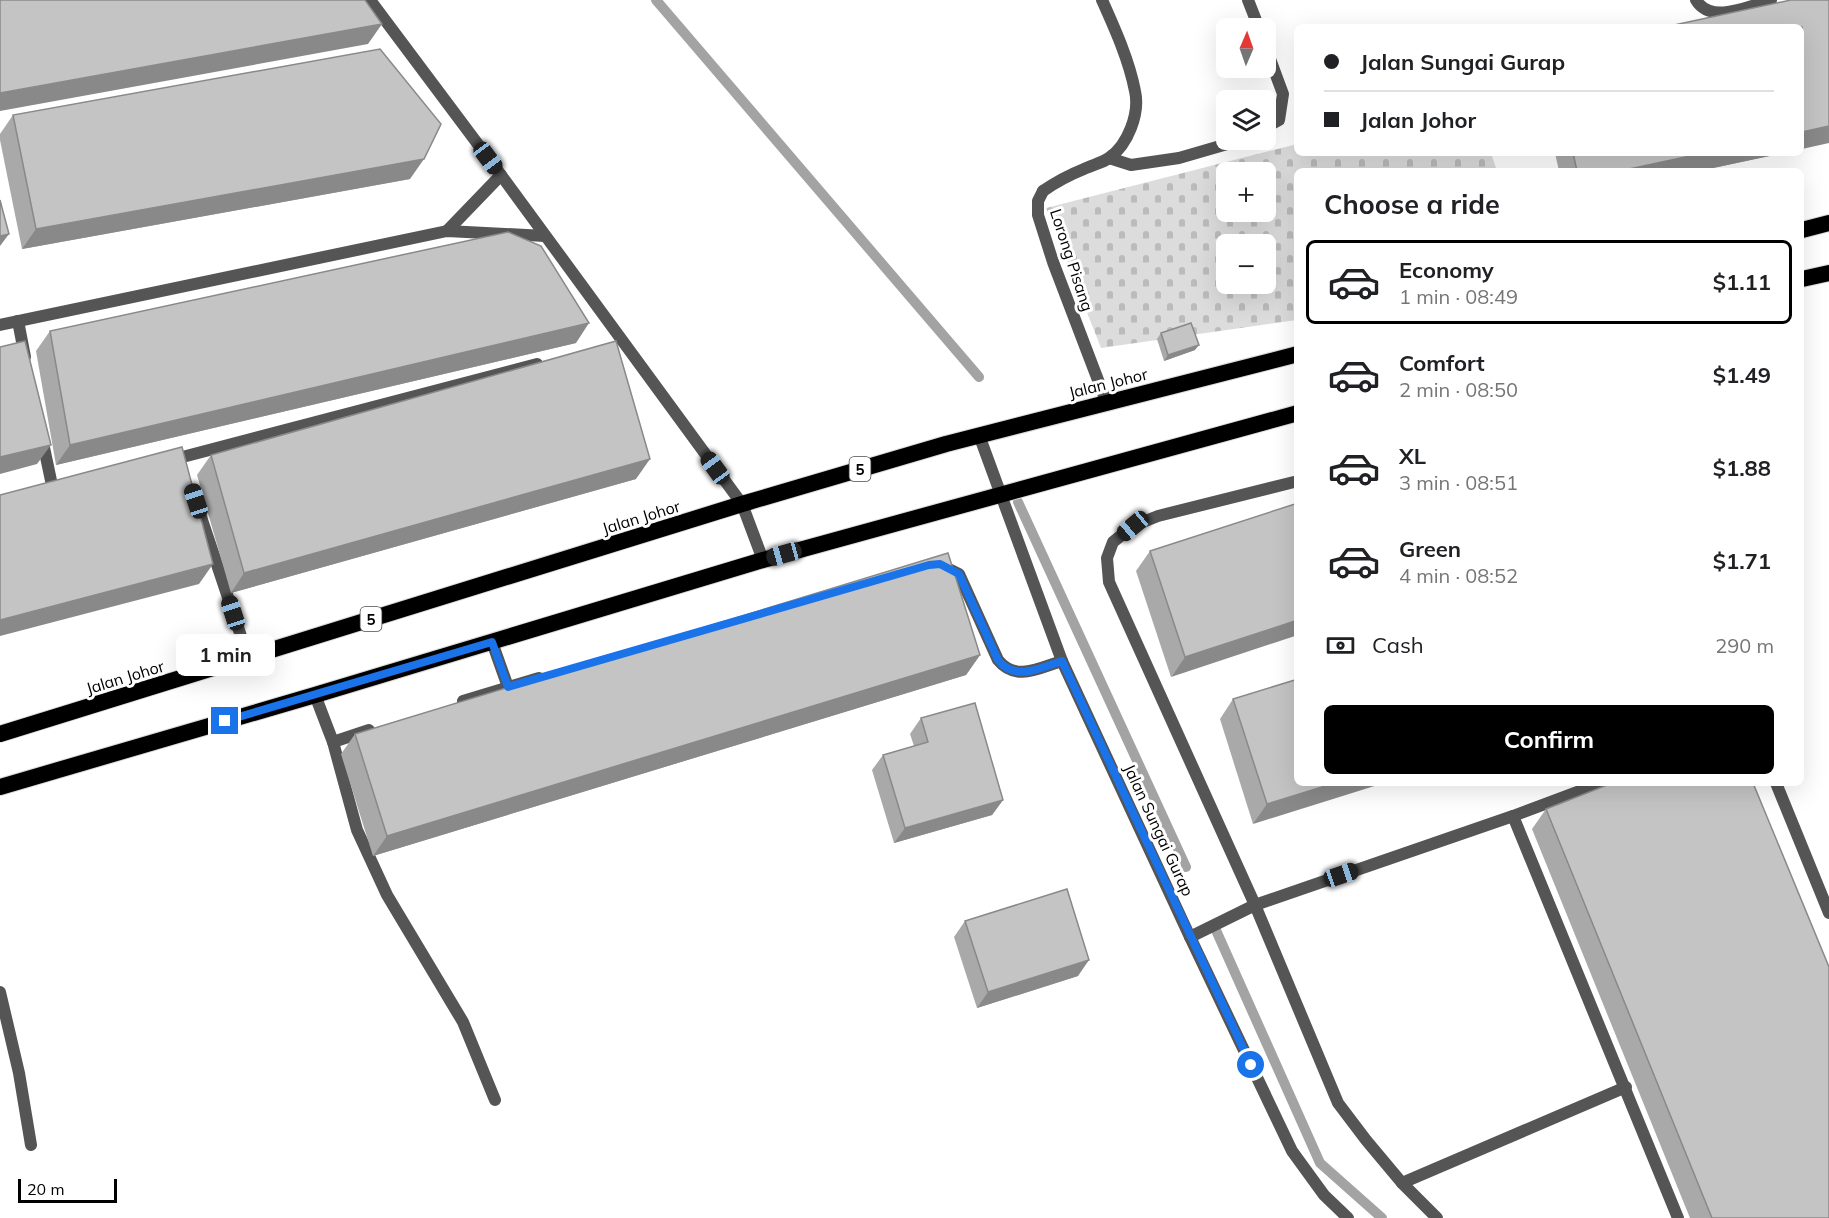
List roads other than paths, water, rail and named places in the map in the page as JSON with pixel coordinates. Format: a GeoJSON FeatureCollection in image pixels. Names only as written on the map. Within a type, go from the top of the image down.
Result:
{"type":"FeatureCollection","features":[{"type":"Feature","properties":{"kind":"highway"},"geometry":{"type":"LineString","coordinates":[[1804,229],[1829,223]]}},
{"type":"Feature","properties":{"kind":"highway"},"geometry":{"type":"LineString","coordinates":[[1804,279],[1829,273]]}},
{"type":"Feature","properties":{"kind":"highway","name":"Jalan Johor"},"geometry":{"type":"LineString","coordinates":[[0,734],[742,504],[979,435],[1294,355]]}},
{"type":"Feature","properties":{"kind":"highway"},"geometry":{"type":"LineString","coordinates":[[0,787],[763,560],[1294,414]]}},
{"type":"Feature","properties":{"kind":"street"},"geometry":{"type":"LineString","coordinates":[[370,0],[545,236],[617,343],[742,504],[763,560]]}},
{"type":"Feature","properties":{"kind":"street","name":"Lorong Pisang"},"geometry":{"type":"LineString","coordinates":[[1102,0],[1119,39],[1136,94],[1129,134],[1109,158],[1062,178],[1043,190],[1038,201],[1038,215],[1053,262],[1106,401]]}},
{"type":"Feature","properties":{"kind":"street"},"geometry":{"type":"LineString","coordinates":[[1248,0],[1254,18]]}},
{"type":"Feature","properties":{"kind":"street"},"geometry":{"type":"LineString","coordinates":[[1696,0],[1706,10],[1718,13],[1771,0]]}},
{"type":"Feature","properties":{"kind":"street"},"geometry":{"type":"LineString","coordinates":[[1276,75],[1283,94],[1279,120],[1276,122]]}},
{"type":"Feature","properties":{"kind":"street"},"geometry":{"type":"LineString","coordinates":[[1109,158],[1131,165],[1179,158],[1216,147]]}},
{"type":"Feature","properties":{"kind":"street"},"geometry":{"type":"LineString","coordinates":[[447,231],[501,176]]}},
{"type":"Feature","properties":{"kind":"street"},"geometry":{"type":"LineString","coordinates":[[0,325],[447,231],[545,236]]}},
{"type":"Feature","properties":{"kind":"street"},"geometry":{"type":"LineString","coordinates":[[18,321],[27,366]]}},
{"type":"Feature","properties":{"kind":"street"},"geometry":{"type":"LineString","coordinates":[[160,462],[185,468],[555,359]]}},
{"type":"Feature","properties":{"kind":"street"},"geometry":{"type":"LineString","coordinates":[[39,422],[53,490]]}},
{"type":"Feature","properties":{"kind":"street","name":"Jalan Sungai Gurap"},"geometry":{"type":"LineString","coordinates":[[979,435],[1062,661],[1190,938],[1292,1151],[1324,1195],[1348,1218]]}},
{"type":"Feature","properties":{"kind":"street"},"geometry":{"type":"LineString","coordinates":[[185,468],[248,657]]}},
{"type":"Feature","properties":{"kind":"street"},"geometry":{"type":"LineString","coordinates":[[1294,482],[1158,516],[1133,526],[1113,542],[1107,558],[1109,582],[1255,905],[1338,1102],[1402,1183],[1437,1218]]}},
{"type":"Feature","properties":{"kind":"street"},"geometry":{"type":"LineString","coordinates":[[929,565],[940,564],[959,574],[998,660],[1004,668],[1022,673],[1062,661]]}},
{"type":"Feature","properties":{"kind":"street"},"geometry":{"type":"LineString","coordinates":[[492,642],[508,687]]}},
{"type":"Feature","properties":{"kind":"street"},"geometry":{"type":"LineString","coordinates":[[453,704],[554,674]]}},
{"type":"Feature","properties":{"kind":"street"},"geometry":{"type":"LineString","coordinates":[[315,695],[333,742],[357,830],[387,895],[463,1022],[495,1101]]}},
{"type":"Feature","properties":{"kind":"street"},"geometry":{"type":"LineString","coordinates":[[333,742],[376,728]]}},
{"type":"Feature","properties":{"kind":"street"},"geometry":{"type":"LineString","coordinates":[[1190,938],[1255,905],[1513,816],[1592,786]]}},
{"type":"Feature","properties":{"kind":"street"},"geometry":{"type":"LineString","coordinates":[[1777,786],[1829,913]]}},
{"type":"Feature","properties":{"kind":"street"},"geometry":{"type":"LineString","coordinates":[[1513,816],[1678,1218]]}},
{"type":"Feature","properties":{"kind":"street"},"geometry":{"type":"LineString","coordinates":[[0,992],[19,1073],[31,1144]]}},
{"type":"Feature","properties":{"kind":"street"},"geometry":{"type":"LineString","coordinates":[[1402,1183],[1626,1087]]}},
{"type":"Feature","properties":{"kind":"waterway"},"geometry":{"type":"LineString","coordinates":[[656,0],[979,377]]}},
{"type":"Feature","properties":{"kind":"waterway"},"geometry":{"type":"LineString","coordinates":[[1018,502],[1186,867]]}},
{"type":"Feature","properties":{"kind":"waterway"},"geometry":{"type":"LineString","coordinates":[[1215,928],[1320,1163],[1382,1218]]}}]}
